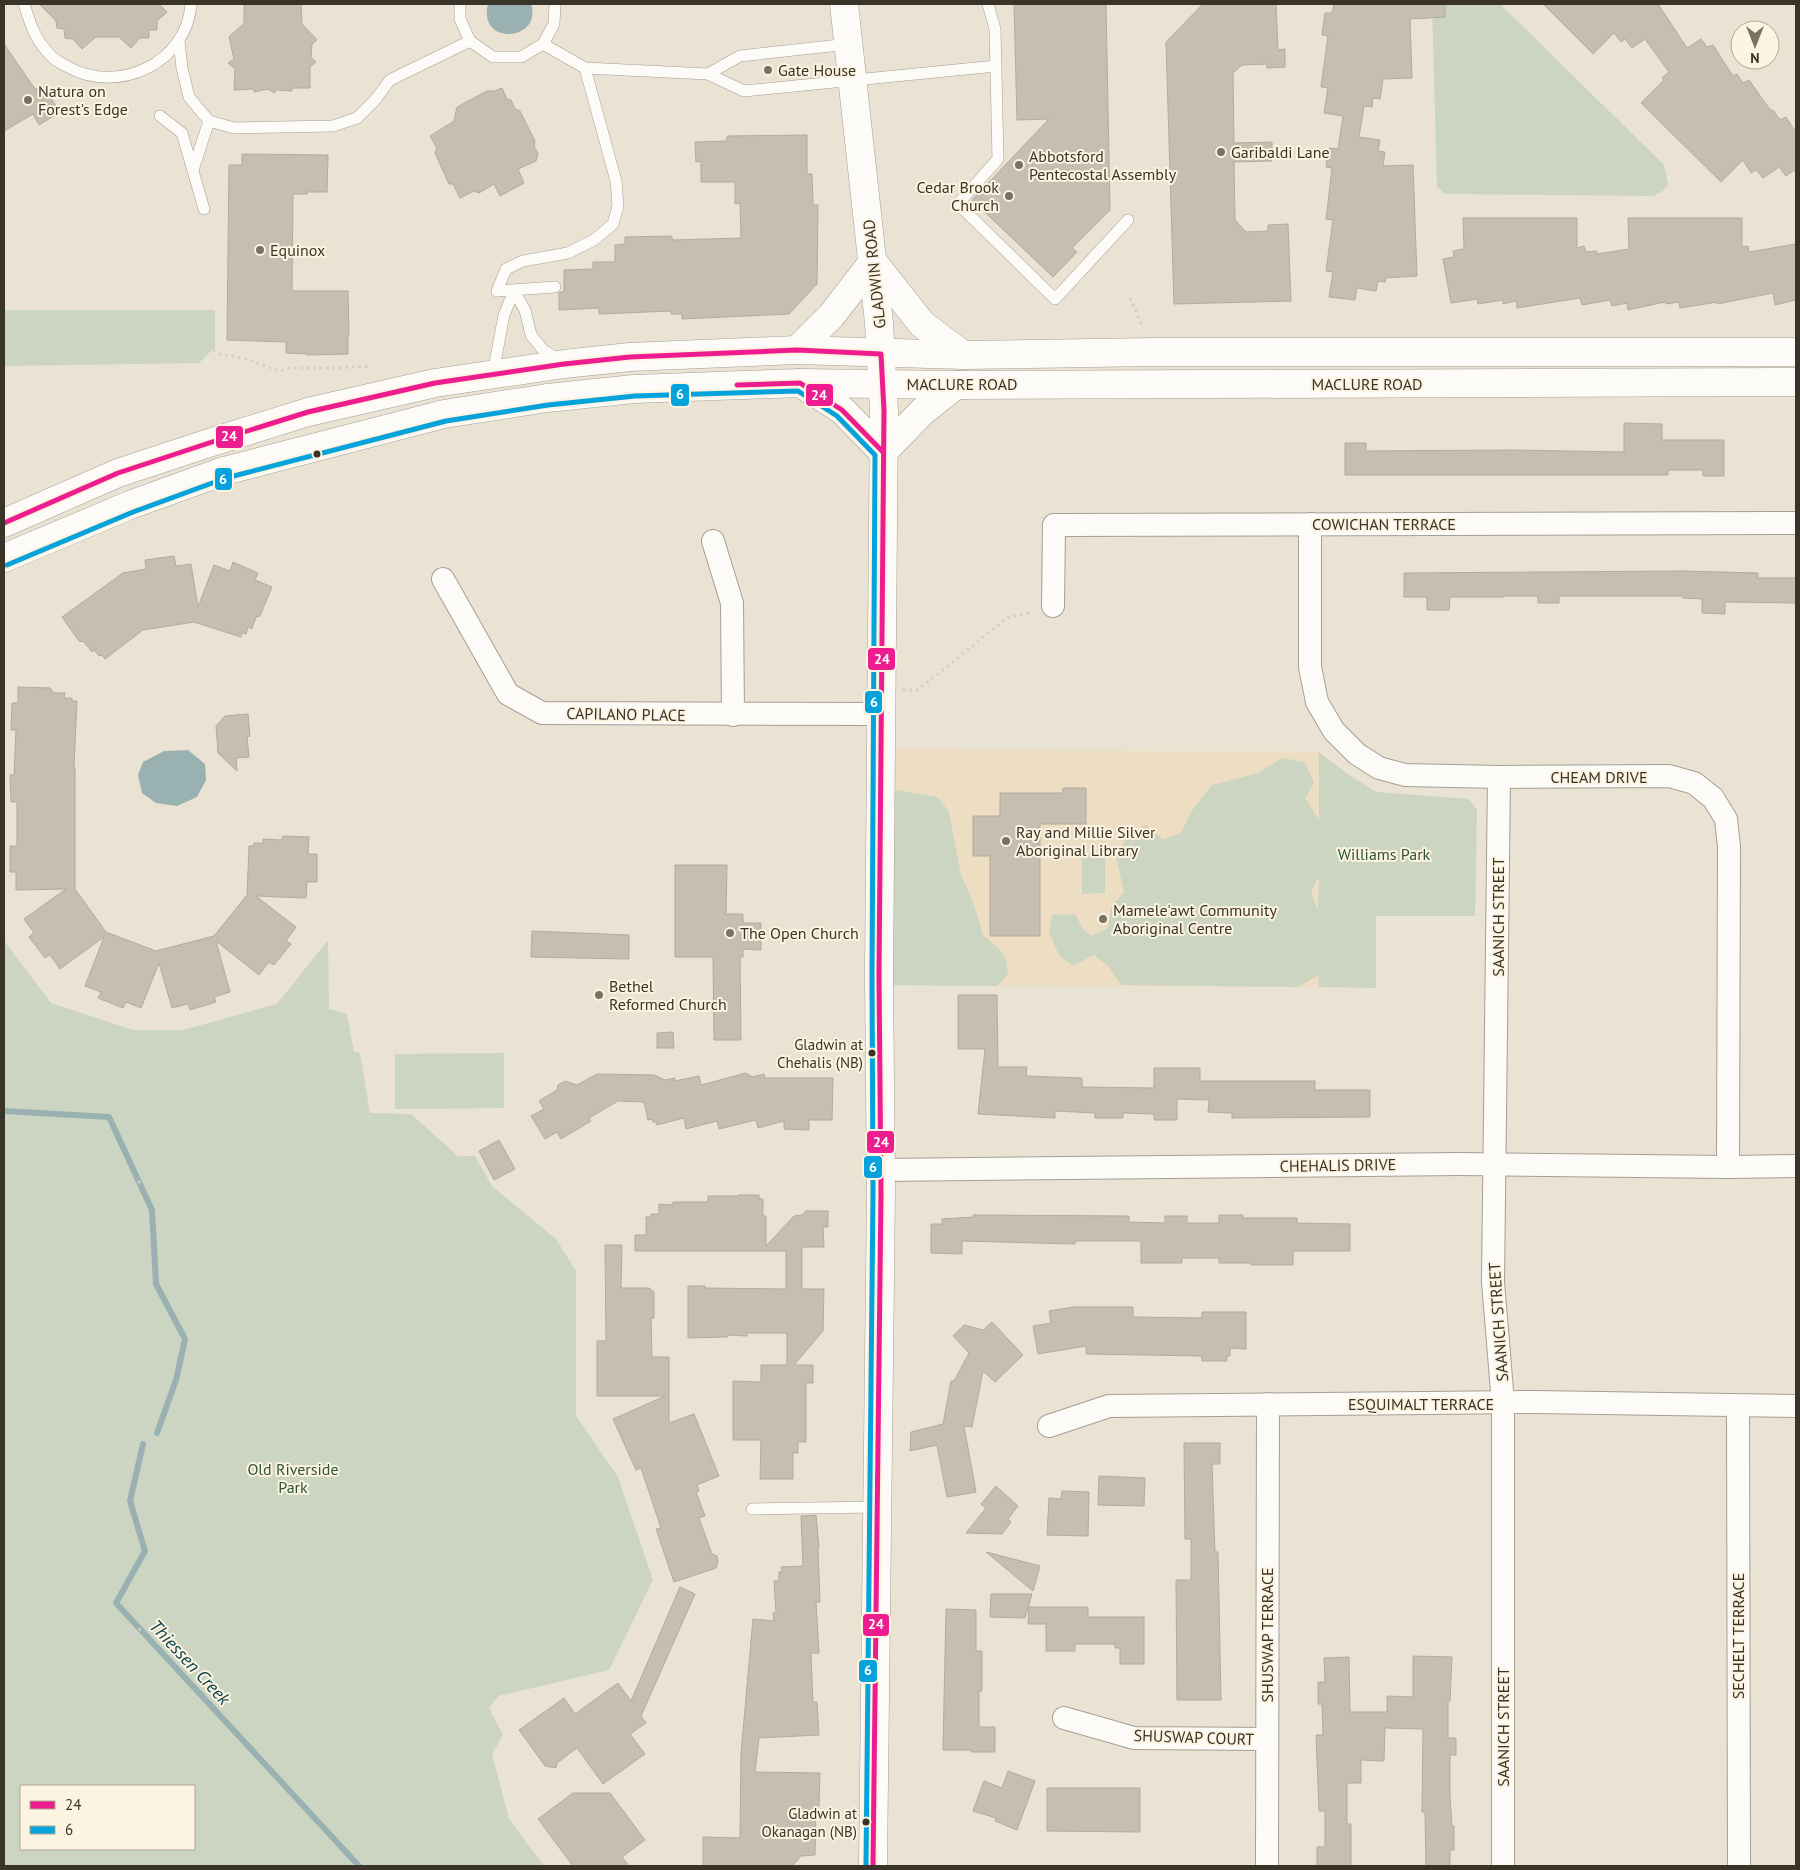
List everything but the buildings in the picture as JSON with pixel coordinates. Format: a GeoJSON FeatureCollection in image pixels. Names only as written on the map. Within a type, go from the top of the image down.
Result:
{"type":"FeatureCollection","features":[{"type":"Feature","properties":{"kind":"main road","name":"GLADWIN ROAD"},"geometry":{"type":"LineString","coordinates":[[844,4],[873,262],[883,384],[879,975],[881,1170],[873,1866]]}},
{"type":"Feature","properties":{"kind":"main road"},"geometry":{"type":"LineString","coordinates":[[797,350],[831,316],[873,262],[922,324],[963,355]]}},
{"type":"Feature","properties":{"kind":"main road","name":"MACLURE ROAD"},"geometry":{"type":"LineString","coordinates":[[4,523],[118,473],[308,412],[435,383],[564,364],[630,357],[797,350],[963,355],[1152,352],[1796,352]]}},
{"type":"Feature","properties":{"kind":"main road","name":"MACLURE ROAD"},"geometry":{"type":"LineString","coordinates":[[4,558],[130,505],[224,470],[444,414],[547,398],[634,389],[800,383],[956,385],[1796,382]]}},
{"type":"Feature","properties":{"kind":"main road"},"geometry":{"type":"LineString","coordinates":[[800,383],[842,410],[884,452],[923,412],[956,385]]}},
{"type":"Feature","properties":{"kind":"street","name":"COWICHAN TERRACE"},"geometry":{"type":"LineString","coordinates":[[1053,606],[1054,525],[1796,523]]}},
{"type":"Feature","properties":{"kind":"street","name":"CHEAM DRIVE"},"geometry":{"type":"LineString","coordinates":[[1310,524],[1310,667],[1317,702],[1334,731],[1357,754],[1379,768],[1405,776],[1499,778],[1669,776],[1694,783],[1713,798],[1726,819],[1730,847],[1728,1167]]}},
{"type":"Feature","properties":{"kind":"street"},"geometry":{"type":"LineString","coordinates":[[713,542],[732,603],[733,715]]}},
{"type":"Feature","properties":{"kind":"street","name":"CAPILANO PLACE"},"geometry":{"type":"LineString","coordinates":[[443,579],[508,694],[542,713],[733,715],[882,702]]}},
{"type":"Feature","properties":{"kind":"street","name":"SAANICH STREET"},"geometry":{"type":"LineString","coordinates":[[1499,778],[1493,1282],[1503,1403],[1503,1866]]}},
{"type":"Feature","properties":{"kind":"street","name":"CHEHALIS DRIVE"},"geometry":{"type":"LineString","coordinates":[[881,1170],[1495,1165],[1796,1166]]}},
{"type":"Feature","properties":{"kind":"street","name":"ESQUIMALT TERRACE"},"geometry":{"type":"LineString","coordinates":[[1049,1426],[1109,1406],[1503,1403],[1796,1406]]}},
{"type":"Feature","properties":{"kind":"street","name":"SHUSWAP TERRACE"},"geometry":{"type":"LineString","coordinates":[[1267,1866],[1268,1404]]}},
{"type":"Feature","properties":{"kind":"street","name":"SECHELT TERRACE"},"geometry":{"type":"LineString","coordinates":[[1738,1406],[1739,1866]]}},
{"type":"Feature","properties":{"kind":"street","name":"SHUSWAP COURT"},"geometry":{"type":"LineString","coordinates":[[1064,1718],[1134,1738],[1267,1739]]}},
{"type":"Feature","properties":{"kind":"lane"},"geometry":{"type":"LineString","coordinates":[[24,4],[33,33],[53,58],[80,74],[111,78],[142,71],[162,59],[179,41],[190,16],[191,4]]}},
{"type":"Feature","properties":{"kind":"lane"},"geometry":{"type":"LineString","coordinates":[[460,4],[460,19],[470,41],[493,57],[521,57],[543,44],[554,24],[555,4]]}},
{"type":"Feature","properties":{"kind":"lane"},"geometry":{"type":"LineString","coordinates":[[988,4],[995,29],[998,159],[958,204],[1054,299],[1128,220]]}},
{"type":"Feature","properties":{"kind":"lane"},"geometry":{"type":"LineString","coordinates":[[179,41],[182,68],[189,97],[209,121],[234,128],[333,126],[357,118],[375,100],[390,80],[470,41]]}},
{"type":"Feature","properties":{"kind":"lane"},"geometry":{"type":"LineString","coordinates":[[543,44],[585,68],[708,74],[744,91],[996,66]]}},
{"type":"Feature","properties":{"kind":"lane"},"geometry":{"type":"LineString","coordinates":[[708,74],[740,56],[849,44]]}},
{"type":"Feature","properties":{"kind":"lane"},"geometry":{"type":"LineString","coordinates":[[555,287],[497,291],[506,269],[523,261],[568,253],[594,240],[613,224],[618,206],[616,180],[585,68]]}},
{"type":"Feature","properties":{"kind":"lane"},"geometry":{"type":"LineString","coordinates":[[160,116],[182,133],[204,209]]}},
{"type":"Feature","properties":{"kind":"lane"},"geometry":{"type":"LineString","coordinates":[[193,170],[209,121]]}},
{"type":"Feature","properties":{"kind":"lane"},"geometry":{"type":"LineString","coordinates":[[514,291],[525,310],[531,336],[543,350],[564,364]]}},
{"type":"Feature","properties":{"kind":"lane"},"geometry":{"type":"LineString","coordinates":[[492,375],[504,315],[514,291]]}},
{"type":"Feature","properties":{"kind":"lane"},"geometry":{"type":"LineString","coordinates":[[752,1509],[877,1508]]}},
{"type":"Feature","properties":{"kind":"path"},"geometry":{"type":"LineString","coordinates":[[1130,298],[1152,352]]}},
{"type":"Feature","properties":{"kind":"path"},"geometry":{"type":"LineString","coordinates":[[4,357],[21,358],[92,341],[156,360],[162,358],[165,353],[177,322],[181,318],[192,324],[208,346],[220,354],[242,358],[280,371],[289,368],[372,366]]}},
{"type":"Feature","properties":{"kind":"path"},"geometry":{"type":"LineString","coordinates":[[882,702],[918,690],[1007,618],[1053,606]]}},
{"type":"Feature","properties":{"kind":"path"},"geometry":{"type":"LineString","coordinates":[[4,1067],[38,1065],[86,1051],[103,1053],[134,1064],[160,1104],[170,1153]]}},
{"type":"Feature","properties":{"kind":"path"},"geometry":{"type":"LineString","coordinates":[[224,1562],[264,1571],[350,1610],[378,1617],[404,1610],[456,1616],[482,1607],[510,1603],[540,1579],[542,1546],[536,1519],[525,1495],[506,1481],[484,1471],[455,1418],[433,1398],[351,1363],[362,1338],[336,1272],[349,1250],[340,1237],[322,1221],[330,1183],[346,1163],[355,1144],[341,1096]]}},
{"type":"Feature","properties":{"kind":"path"},"geometry":{"type":"LineString","coordinates":[[224,1562],[212,1534],[194,1509],[180,1479],[156,1453],[140,1407],[115,1360],[43,1311],[14,1296],[16,1271],[36,1251],[54,1214],[98,1202],[132,1186],[170,1153],[223,1133],[236,1120],[254,1114],[293,1147],[325,1167],[330,1183]]}},
{"type":"Feature","properties":{"kind":"path"},"geometry":{"type":"LineString","coordinates":[[47,1785],[126,1725],[130,1709],[108,1675],[107,1655],[111,1644],[125,1635],[187,1612],[224,1562]]}},
{"type":"Feature","properties":{"kind":"path"},"geometry":{"type":"LineString","coordinates":[[45,1850],[52,1866]]}},
{"type":"Feature","properties":{"kind":"shaded area","name":"Mamele'awt Community Aboriginal Centre"},"geometry":{"type":"Polygon","coordinates":[[[887,749],[1319,752],[1319,987],[886,985],[887,749]]]}},
{"type":"Feature","properties":{"kind":"green space"},"geometry":{"type":"Polygon","coordinates":[[[1432,4],[1500,4],[1664,165],[1668,184],[1663,191],[1653,196],[1445,194],[1437,187],[1432,4]]]}},
{"type":"Feature","properties":{"kind":"green space"},"geometry":{"type":"Polygon","coordinates":[[[4,310],[215,310],[215,347],[199,363],[4,366],[4,310]]]}},
{"type":"Feature","properties":{"kind":"green space","name":"Williams Park"},"geometry":{"type":"Polygon","coordinates":[[[1319,752],[1349,775],[1376,792],[1469,799],[1477,810],[1475,916],[1376,916],[1376,988],[1319,987],[1318,975],[1299,987],[1121,985],[1108,966],[1094,955],[1073,966],[1059,955],[1049,932],[1052,915],[1075,914],[1083,929],[1092,936],[1108,928],[1111,907],[1124,892],[1116,857],[1125,840],[1146,825],[1163,839],[1181,833],[1193,809],[1212,785],[1258,773],[1282,758],[1305,762],[1314,783],[1305,798],[1319,820],[1319,752]],[[1319,878],[1311,892],[1318,910],[1319,878]]]}},
{"type":"Feature","properties":{"kind":"green space"},"geometry":{"type":"Polygon","coordinates":[[[890,789],[938,797],[949,812],[961,875],[973,902],[983,935],[999,949],[1006,960],[1008,974],[997,986],[886,985],[890,789]]]}},
{"type":"Feature","properties":{"kind":"green space"},"geometry":{"type":"Polygon","coordinates":[[[1082,855],[1105,855],[1105,893],[1082,894],[1082,855]]]}},
{"type":"Feature","properties":{"kind":"green space","name":"Old Riverside Park"},"geometry":{"type":"Polygon","coordinates":[[[328,940],[329,1009],[347,1014],[354,1052],[360,1053],[370,1113],[411,1114],[458,1156],[475,1156],[492,1186],[556,1239],[576,1271],[576,1416],[618,1477],[653,1580],[609,1670],[498,1696],[489,1708],[503,1735],[492,1754],[509,1819],[544,1866],[4,1866],[4,941],[51,1003],[133,1030],[183,1030],[277,1004],[328,940]]]}},
{"type":"Feature","properties":{"kind":"green space"},"geometry":{"type":"Polygon","coordinates":[[[504,1053],[504,1108],[395,1109],[395,1054],[504,1053]]]}},
{"type":"Feature","properties":{"kind":"water"},"geometry":{"type":"Polygon","coordinates":[[[488,4],[531,4],[532,17],[528,26],[520,32],[510,34],[500,32],[492,27],[487,18],[488,4]]]}},
{"type":"Feature","properties":{"kind":"water"},"geometry":{"type":"Polygon","coordinates":[[[188,750],[205,764],[206,780],[197,797],[177,806],[156,803],[142,793],[138,775],[143,762],[164,751],[188,750]]]}},
{"type":"Feature","properties":{"kind":"waterway","name":"Thiessen Creek"},"geometry":{"type":"LineString","coordinates":[[4,1111],[109,1117],[152,1210],[156,1284],[185,1339],[176,1380],[157,1433]]}},
{"type":"Feature","properties":{"kind":"waterway","name":"Thiessen Creek"},"geometry":{"type":"LineString","coordinates":[[143,1444],[130,1501],[145,1551],[116,1603],[359,1866]]}},
{"type":"Feature","properties":{"kind":"transit line","name":"24"},"geometry":{"type":"LineString","coordinates":[[4,523],[118,473],[212,442],[308,412],[435,383],[564,364],[630,357],[797,350],[881,354],[884,411],[879,975],[881,1193],[873,1866]]}},
{"type":"Feature","properties":{"kind":"transit line","name":"24"},"geometry":{"type":"LineString","coordinates":[[737,385],[800,383],[842,410],[883,452]]}},
{"type":"Feature","properties":{"kind":"transit line","name":"6"},"geometry":{"type":"LineString","coordinates":[[7,565],[133,512],[226,478],[446,421],[548,405],[635,396],[798,391],[837,416],[875,455],[872,975],[873,1193],[866,1866]]}},
{"type":"Feature","properties":{"kind":"place","name":"Gate House"},"geometry":{"type":"Point","coordinates":[768,70]}},
{"type":"Feature","properties":{"kind":"place","name":"Natura on Forest's Edge"},"geometry":{"type":"Point","coordinates":[28,100]}},
{"type":"Feature","properties":{"kind":"place","name":"Garibaldi Lane"},"geometry":{"type":"Point","coordinates":[1221,152]}},
{"type":"Feature","properties":{"kind":"place","name":"Abbotsford Pentecostal Assembly"},"geometry":{"type":"Point","coordinates":[1019,165]}},
{"type":"Feature","properties":{"kind":"place","name":"Cedar Brook Church"},"geometry":{"type":"Point","coordinates":[1009,196]}},
{"type":"Feature","properties":{"kind":"place","name":"Equinox"},"geometry":{"type":"Point","coordinates":[260,250]}},
{"type":"Feature","properties":{"kind":"place","name":"Ray and Millie Silver Aboriginal Library"},"geometry":{"type":"Point","coordinates":[1006,841]}},
{"type":"Feature","properties":{"kind":"place","name":"Mamele'awt Community Aboriginal Centre"},"geometry":{"type":"Point","coordinates":[1103,919]}},
{"type":"Feature","properties":{"kind":"place","name":"The Open Church"},"geometry":{"type":"Point","coordinates":[730,933]}},
{"type":"Feature","properties":{"kind":"place","name":"Bethel Reformed Church"},"geometry":{"type":"Point","coordinates":[599,995]}},
{"type":"Feature","properties":{"kind":"place","name":"Gladwin at Chehalis (NB)"},"geometry":{"type":"Point","coordinates":[872,1053]}},
{"type":"Feature","properties":{"kind":"place","name":"Gladwin at Okanagan (NB)"},"geometry":{"type":"Point","coordinates":[866,1822]}}]}
